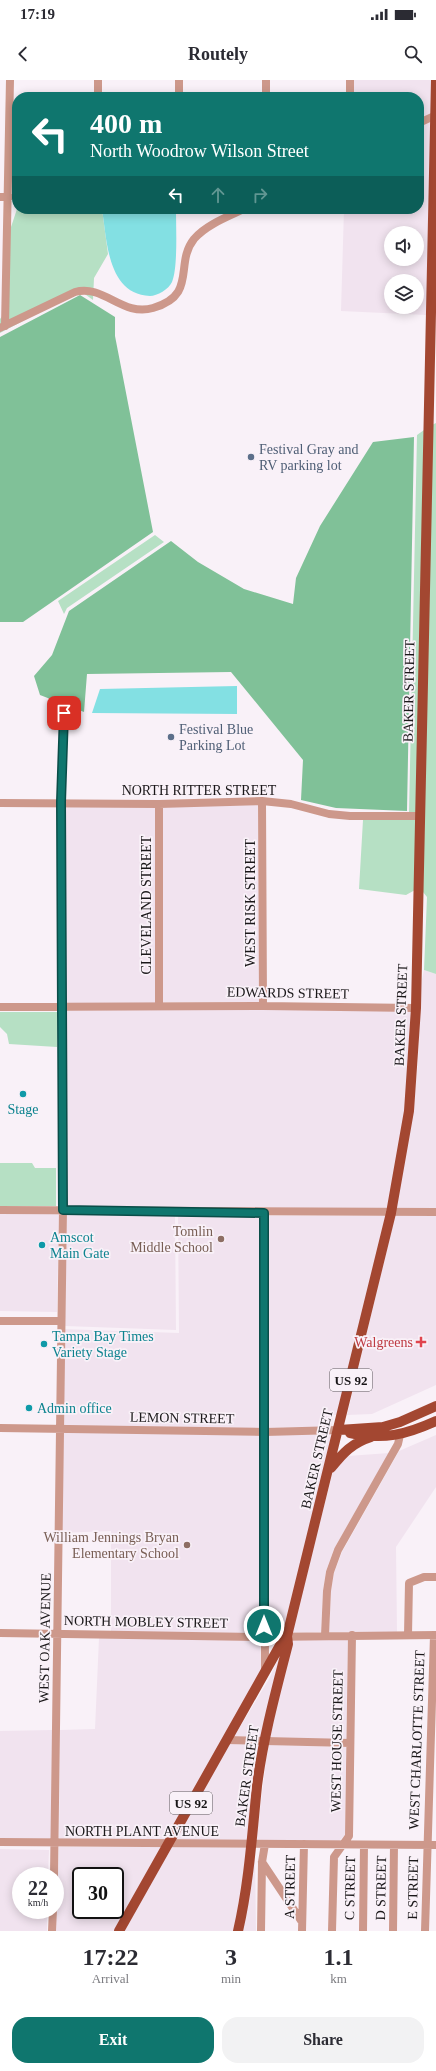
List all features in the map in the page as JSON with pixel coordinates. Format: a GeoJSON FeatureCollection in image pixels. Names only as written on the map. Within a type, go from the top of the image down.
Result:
{"type":"FeatureCollection","features":[{"type":"Feature","properties":{"kind":"main road","name":"BAKER STREET"},"geometry":{"type":"LineString","coordinates":[[238,1931],[245,1895],[252,1844],[257,1786],[264,1742],[288,1644],[287,1636],[339,1430],[391,1213],[409,1111],[416,1008],[434,116],[436,80]]}},
{"type":"Feature","properties":{"kind":"main road"},"geometry":{"type":"LineString","coordinates":[[339,1430],[383,1427],[436,1406]]}},
{"type":"Feature","properties":{"kind":"main road"},"geometry":{"type":"LineString","coordinates":[[400,1435],[418,1414]]}},
{"type":"Feature","properties":{"kind":"main road"},"geometry":{"type":"LineString","coordinates":[[329,1470],[346,1449],[359,1440],[371,1437],[400,1435],[436,1421]]}},
{"type":"Feature","properties":{"kind":"main road"},"geometry":{"type":"LineString","coordinates":[[383,1427],[400,1435]]}},
{"type":"Feature","properties":{"kind":"main road"},"geometry":{"type":"LineString","coordinates":[[339,1430],[371,1437]]}},
{"type":"Feature","properties":{"kind":"main road","name":"US 92"},"geometry":{"type":"LineString","coordinates":[[119,1931],[167,1843],[265,1675],[283,1640],[287,1636]]}},
{"type":"Feature","properties":{"kind":"street"},"geometry":{"type":"LineString","coordinates":[[10,80],[9,197],[3,327],[75,292],[85,289],[95,291],[131,309],[152,308],[166,304],[173,299],[178,291],[193,240],[210,227],[235,214]]}},
{"type":"Feature","properties":{"kind":"street"},"geometry":{"type":"LineString","coordinates":[[98,80],[98,92]]}},
{"type":"Feature","properties":{"kind":"street"},"geometry":{"type":"LineString","coordinates":[[179,80],[179,92]]}},
{"type":"Feature","properties":{"kind":"street"},"geometry":{"type":"LineString","coordinates":[[266,80],[266,92]]}},
{"type":"Feature","properties":{"kind":"street"},"geometry":{"type":"LineString","coordinates":[[350,80],[350,92]]}},
{"type":"Feature","properties":{"kind":"street"},"geometry":{"type":"LineString","coordinates":[[424,121],[434,116]]}},
{"type":"Feature","properties":{"kind":"street"},"geometry":{"type":"LineString","coordinates":[[0,197],[9,197]]}},
{"type":"Feature","properties":{"kind":"street","name":"WEST OAK AVENUE"},"geometry":{"type":"LineString","coordinates":[[54,1867],[63,1210],[61,802],[64,713]]}},
{"type":"Feature","properties":{"kind":"street","name":"NORTH RITTER STREET"},"geometry":{"type":"LineString","coordinates":[[0,802],[159,804],[262,801],[291,804],[329,814],[350,816],[420,816]]}},
{"type":"Feature","properties":{"kind":"street","name":"WEST RISK STREET"},"geometry":{"type":"LineString","coordinates":[[262,801],[263,1006]]}},
{"type":"Feature","properties":{"kind":"street","name":"CLEVELAND STREET"},"geometry":{"type":"LineString","coordinates":[[159,804],[159,1006]]}},
{"type":"Feature","properties":{"kind":"street","name":"EDWARDS STREET"},"geometry":{"type":"LineString","coordinates":[[0,1007],[263,1006],[416,1008]]}},
{"type":"Feature","properties":{"kind":"street"},"geometry":{"type":"LineString","coordinates":[[0,1210],[264,1213],[436,1212]]}},
{"type":"Feature","properties":{"kind":"street"},"geometry":{"type":"LineString","coordinates":[[264,1213],[265,1675]]}},
{"type":"Feature","properties":{"kind":"street"},"geometry":{"type":"LineString","coordinates":[[0,1321],[61,1321]]}},
{"type":"Feature","properties":{"kind":"street","name":"LEMON STREET"},"geometry":{"type":"LineString","coordinates":[[0,1428],[264,1432],[339,1430]]}},
{"type":"Feature","properties":{"kind":"street"},"geometry":{"type":"LineString","coordinates":[[325,1635],[327,1591],[330,1572],[338,1550],[398,1444],[400,1435]]}},
{"type":"Feature","properties":{"kind":"street"},"geometry":{"type":"LineString","coordinates":[[408,1635],[409,1583],[420,1578],[436,1577]]}},
{"type":"Feature","properties":{"kind":"street","name":"NORTH MOBLEY STREET"},"geometry":{"type":"LineString","coordinates":[[0,1633],[264,1637],[325,1635],[435,1635]]}},
{"type":"Feature","properties":{"kind":"street","name":"WEST HOUSE STREET"},"geometry":{"type":"LineString","coordinates":[[332,1931],[334,1857],[349,1836],[352,1635]]}},
{"type":"Feature","properties":{"kind":"street","name":"WEST CHARLOTTE STREET"},"geometry":{"type":"LineString","coordinates":[[427,1845],[435,1635]]}},
{"type":"Feature","properties":{"kind":"street"},"geometry":{"type":"LineString","coordinates":[[227,1740],[350,1743]]}},
{"type":"Feature","properties":{"kind":"street","name":"NORTH PLANT AVENUE"},"geometry":{"type":"LineString","coordinates":[[0,1842],[436,1845]]}},
{"type":"Feature","properties":{"kind":"street"},"geometry":{"type":"LineString","coordinates":[[261,1931],[262,1862],[265,1844]]}},
{"type":"Feature","properties":{"kind":"street","name":"A STREET"},"geometry":{"type":"LineString","coordinates":[[302,1931],[304,1844]]}},
{"type":"Feature","properties":{"kind":"street","name":"C STREET"},"geometry":{"type":"LineString","coordinates":[[363,1931],[364,1845]]}},
{"type":"Feature","properties":{"kind":"street","name":"D STREET"},"geometry":{"type":"LineString","coordinates":[[393,1931],[394,1845]]}},
{"type":"Feature","properties":{"kind":"street","name":"E STREET"},"geometry":{"type":"LineString","coordinates":[[425,1931],[427,1845]]}},
{"type":"Feature","properties":{"kind":"street"},"geometry":{"type":"LineString","coordinates":[[262,1862],[302,1922]]}},
{"type":"Feature","properties":{"kind":"street"},"geometry":{"type":"LineString","coordinates":[[52,1931],[53,1919]]}},
{"type":"Feature","properties":{"kind":"shaded area"},"geometry":{"type":"Polygon","coordinates":[[[350,80],[432,80],[426,315],[405,314],[424,314],[424,274],[384,274],[384,313],[341,311],[344,214],[424,214],[424,92],[349,92],[350,80]]]}},
{"type":"Feature","properties":{"kind":"shaded area"},"geometry":{"type":"Polygon","coordinates":[[[258,805],[259,1002],[163,1002],[163,807],[258,805]]]}},
{"type":"Feature","properties":{"kind":"shaded area"},"geometry":{"type":"Polygon","coordinates":[[[65,806],[155,807],[155,1003],[66,1003],[65,806]]]}},
{"type":"Feature","properties":{"kind":"shaded area"},"geometry":{"type":"Polygon","coordinates":[[[424,970],[436,974],[436,1209],[396,1209],[413,1112],[418,1062],[421,984],[424,970]]]}},
{"type":"Feature","properties":{"kind":"shaded area","name":"Tomlin Middle School"},"geometry":{"type":"Polygon","coordinates":[[[62,1007],[416,1008],[414,1062],[391,1213],[264,1213],[264,1637],[111,1634],[111,1531],[59,1533],[61,1329],[179,1333],[178,1211],[63,1209],[62,1007]]]}},
{"type":"Feature","properties":{"kind":"shaded area"},"geometry":{"type":"Polygon","coordinates":[[[0,1213],[59,1213],[57,1312],[0,1311],[0,1213]]]}},
{"type":"Feature","properties":{"kind":"shaded area"},"geometry":{"type":"Polygon","coordinates":[[[67,1213],[175,1215],[176,1330],[65,1326],[67,1213]]]}},
{"type":"Feature","properties":{"kind":"shaded area"},"geometry":{"type":"Polygon","coordinates":[[[268,1216],[386,1216],[338,1415],[333,1415],[332,1427],[268,1428],[268,1216]]]}},
{"type":"Feature","properties":{"kind":"shaded area"},"geometry":{"type":"Polygon","coordinates":[[[395,1216],[436,1216],[436,1385],[372,1414],[347,1415],[395,1216]]]}},
{"type":"Feature","properties":{"kind":"shaded area"},"geometry":{"type":"Polygon","coordinates":[[[331,1434],[327,1461],[284,1633],[268,1633],[268,1435],[331,1434]]]}},
{"type":"Feature","properties":{"kind":"shaded area"},"geometry":{"type":"Polygon","coordinates":[[[436,1435],[436,1487],[396,1547],[397,1632],[329,1632],[331,1591],[334,1573],[342,1552],[399,1451],[436,1435]]]}},
{"type":"Feature","properties":{"kind":"shaded area"},"geometry":{"type":"Polygon","coordinates":[[[389,1453],[334,1549],[326,1571],[323,1591],[321,1632],[292,1633],[333,1471],[348,1456],[389,1453]]]}},
{"type":"Feature","properties":{"kind":"shaded area"},"geometry":{"type":"Polygon","coordinates":[[[99,1638],[260,1640],[261,1675],[165,1840],[59,1840],[60,1730],[95,1729],[99,1638]]]}},
{"type":"Feature","properties":{"kind":"shaded area"},"geometry":{"type":"Polygon","coordinates":[[[348,1638],[346,1740],[269,1738],[292,1640],[348,1638]]]}},
{"type":"Feature","properties":{"kind":"shaded area"},"geometry":{"type":"Polygon","coordinates":[[[283,1649],[261,1738],[234,1737],[269,1679],[283,1649]]]}},
{"type":"Feature","properties":{"kind":"shaded area"},"geometry":{"type":"Polygon","coordinates":[[[52,1730],[51,1839],[0,1839],[0,1731],[52,1730]]]}},
{"type":"Feature","properties":{"kind":"shaded area"},"geometry":{"type":"Polygon","coordinates":[[[229,1744],[259,1745],[248,1841],[174,1840],[229,1744]]]}},
{"type":"Feature","properties":{"kind":"shaded area"},"geometry":{"type":"Polygon","coordinates":[[[268,1745],[346,1747],[345,1835],[339,1841],[256,1841],[268,1745]]]}},
{"type":"Feature","properties":{"kind":"shaded area"},"geometry":{"type":"Polygon","coordinates":[[[59,1847],[161,1847],[124,1913],[124,1867],[72,1867],[72,1919],[121,1919],[114,1931],[56,1931],[56,1919],[64,1919],[64,1867],[58,1867],[59,1847]]]}},
{"type":"Feature","properties":{"kind":"shaded area"},"geometry":{"type":"Polygon","coordinates":[[[170,1847],[247,1848],[234,1931],[123,1931],[170,1847]]]}},
{"type":"Feature","properties":{"kind":"shaded area"},"geometry":{"type":"Polygon","coordinates":[[[0,1849],[49,1850],[48,1867],[12,1867],[12,1919],[47,1919],[47,1931],[0,1931],[0,1849]]]}},
{"type":"Feature","properties":{"kind":"shaded area"},"geometry":{"type":"Polygon","coordinates":[[[255,1853],[256,1931],[242,1931],[255,1853]]]}},
{"type":"Feature","properties":{"kind":"green space"},"geometry":{"type":"Polygon","coordinates":[[[15,214],[103,214],[108,254],[94,278],[93,300],[82,292],[78,292],[0,333],[0,319],[3,315],[7,239],[15,214]]]}},
{"type":"Feature","properties":{"kind":"green space"},"geometry":{"type":"Polygon","coordinates":[[[80,295],[115,317],[115,336],[153,532],[23,622],[0,622],[0,337],[80,295]]]}},
{"type":"Feature","properties":{"kind":"green space"},"geometry":{"type":"Polygon","coordinates":[[[436,423],[436,974],[424,970],[427,897],[423,892],[432,425],[436,423]]]}},
{"type":"Feature","properties":{"kind":"green space"},"geometry":{"type":"Polygon","coordinates":[[[424,430],[416,813],[409,813],[417,435],[424,430]]]}},
{"type":"Feature","properties":{"kind":"green space"},"geometry":{"type":"Polygon","coordinates":[[[414,437],[407,811],[336,808],[301,800],[303,760],[231,672],[87,674],[84,712],[40,695],[34,676],[52,655],[69,611],[171,541],[198,562],[244,589],[293,604],[296,578],[320,526],[373,442],[414,437]]]}},
{"type":"Feature","properties":{"kind":"green space"},"geometry":{"type":"Polygon","coordinates":[[[155,535],[164,542],[67,608],[64,614],[58,601],[155,535]]]}},
{"type":"Feature","properties":{"kind":"green space"},"geometry":{"type":"Polygon","coordinates":[[[363,820],[416,820],[415,890],[406,895],[359,889],[363,820]]]}},
{"type":"Feature","properties":{"kind":"green space"},"geometry":{"type":"Polygon","coordinates":[[[0,1012],[58,1012],[57,1047],[9,1044],[7,1034],[0,1027],[0,1012]]]}},
{"type":"Feature","properties":{"kind":"green space"},"geometry":{"type":"Polygon","coordinates":[[[0,1163],[32,1163],[35,1168],[56,1168],[56,1206],[0,1206],[0,1163]]]}},
{"type":"Feature","properties":{"kind":"water"},"geometry":{"type":"Polygon","coordinates":[[[103,214],[176,214],[174,276],[172,282],[166,290],[150,296],[136,293],[125,286],[117,276],[112,263],[103,214]]]}},
{"type":"Feature","properties":{"kind":"water"},"geometry":{"type":"Polygon","coordinates":[[[237,686],[237,714],[92,713],[100,689],[237,686]]]}},
{"type":"Feature","properties":{"kind":"place","name":"Festival Gray and RV parking lot"},"geometry":{"type":"Point","coordinates":[251,457]}},
{"type":"Feature","properties":{"kind":"place","name":"Festival Blue Parking Lot"},"geometry":{"type":"Point","coordinates":[171,737]}},
{"type":"Feature","properties":{"kind":"place","name":"Stage"},"geometry":{"type":"Point","coordinates":[23,1094]}},
{"type":"Feature","properties":{"kind":"place","name":"Tomlin Middle School"},"geometry":{"type":"Point","coordinates":[221,1239]}},
{"type":"Feature","properties":{"kind":"place","name":"Amscot Main Gate"},"geometry":{"type":"Point","coordinates":[42,1245]}},
{"type":"Feature","properties":{"kind":"place","name":"Walgreens"},"geometry":{"type":"Point","coordinates":[421,1342]}},
{"type":"Feature","properties":{"kind":"place","name":"Tampa Bay Times Variety Stage"},"geometry":{"type":"Point","coordinates":[44,1344]}},
{"type":"Feature","properties":{"kind":"place","name":"Admin office"},"geometry":{"type":"Point","coordinates":[29,1408]}},
{"type":"Feature","properties":{"kind":"place","name":"William Jennings Bryan Elementary School"},"geometry":{"type":"Point","coordinates":[187,1545]}},
{"type":"Feature","properties":{"kind":"route"},"geometry":{"type":"LineString","coordinates":[[64,713],[61,802],[63,1210],[264,1213],[264,1626]]}}]}
